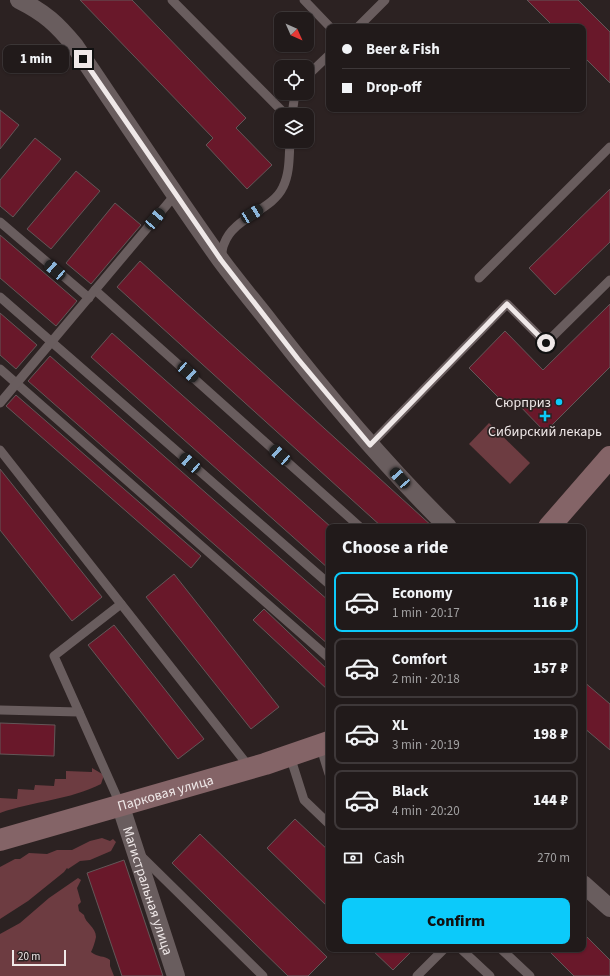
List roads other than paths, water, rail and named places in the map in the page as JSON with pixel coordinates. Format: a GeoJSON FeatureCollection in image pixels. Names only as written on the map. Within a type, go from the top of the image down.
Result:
{"type":"FeatureCollection","features":[{"type":"Feature","properties":{"kind":"street"},"geometry":{"type":"LineString","coordinates":[[19,0],[38,10],[59,27],[75,46],[175,195],[221,260],[298,359],[370,445],[420,500],[445,524]]}},
{"type":"Feature","properties":{"kind":"street"},"geometry":{"type":"LineString","coordinates":[[552,524],[610,457]]}},
{"type":"Feature","properties":{"kind":"street","name":"Парковая улица"},"geometry":{"type":"LineString","coordinates":[[0,840],[120,804],[250,768],[325,744]]}},
{"type":"Feature","properties":{"kind":"street","name":"Магистральная улица"},"geometry":{"type":"LineString","coordinates":[[120,804],[176,976]]}},
{"type":"Feature","properties":{"kind":"street"},"geometry":{"type":"LineString","coordinates":[[586,887],[610,908]]}},
{"type":"Feature","properties":{"kind":"lane"},"geometry":{"type":"LineString","coordinates":[[172,0],[279,108]]}},
{"type":"Feature","properties":{"kind":"lane"},"geometry":{"type":"LineString","coordinates":[[304,0],[327,24]]}},
{"type":"Feature","properties":{"kind":"lane"},"geometry":{"type":"LineString","coordinates":[[361,24],[385,0]]}},
{"type":"Feature","properties":{"kind":"lane"},"geometry":{"type":"LineString","coordinates":[[314,69],[326,58]]}},
{"type":"Feature","properties":{"kind":"lane"},"geometry":{"type":"LineString","coordinates":[[479,278],[610,147]]}},
{"type":"Feature","properties":{"kind":"lane"},"geometry":{"type":"LineString","coordinates":[[221,260],[224,242],[233,230],[277,196],[283,187],[288,170],[290,148]]}},
{"type":"Feature","properties":{"kind":"lane"},"geometry":{"type":"LineString","coordinates":[[0,403],[175,195]]}},
{"type":"Feature","properties":{"kind":"lane"},"geometry":{"type":"LineString","coordinates":[[0,222],[89,298]]}},
{"type":"Feature","properties":{"kind":"lane"},"geometry":{"type":"LineString","coordinates":[[370,445],[507,304],[546,343],[610,280]]}},
{"type":"Feature","properties":{"kind":"lane"},"geometry":{"type":"LineString","coordinates":[[96,290],[357,524]]}},
{"type":"Feature","properties":{"kind":"lane"},"geometry":{"type":"LineString","coordinates":[[0,297],[326,581]]}},
{"type":"Feature","properties":{"kind":"lane"},"geometry":{"type":"LineString","coordinates":[[0,369],[326,655]]}},
{"type":"Feature","properties":{"kind":"lane"},"geometry":{"type":"LineString","coordinates":[[0,450],[250,768]]}},
{"type":"Feature","properties":{"kind":"lane"},"geometry":{"type":"LineString","coordinates":[[120,804],[54,656],[121,604]]}},
{"type":"Feature","properties":{"kind":"lane"},"geometry":{"type":"LineString","coordinates":[[0,710],[79,712]]}},
{"type":"Feature","properties":{"kind":"lane"},"geometry":{"type":"LineString","coordinates":[[290,756],[304,800],[326,821]]}},
{"type":"Feature","properties":{"kind":"lane"},"geometry":{"type":"LineString","coordinates":[[92,765],[103,765]]}},
{"type":"Feature","properties":{"kind":"lane"},"geometry":{"type":"LineString","coordinates":[[135,849],[263,976]]}},
{"type":"Feature","properties":{"kind":"lane"},"geometry":{"type":"LineString","coordinates":[[417,976],[441,952]]}},
{"type":"Feature","properties":{"kind":"lane"},"geometry":{"type":"LineString","coordinates":[[464,952],[490,976]]}},
{"type":"Feature","properties":{"kind":"lane"},"geometry":{"type":"LineString","coordinates":[[504,952],[530,976]]}},
{"type":"Feature","properties":{"kind":"place","name":"Сюрприз"},"geometry":{"type":"Point","coordinates":[559,402]}},
{"type":"Feature","properties":{"kind":"place","name":"Сибирский лекарь"},"geometry":{"type":"Point","coordinates":[545,416]}}]}
